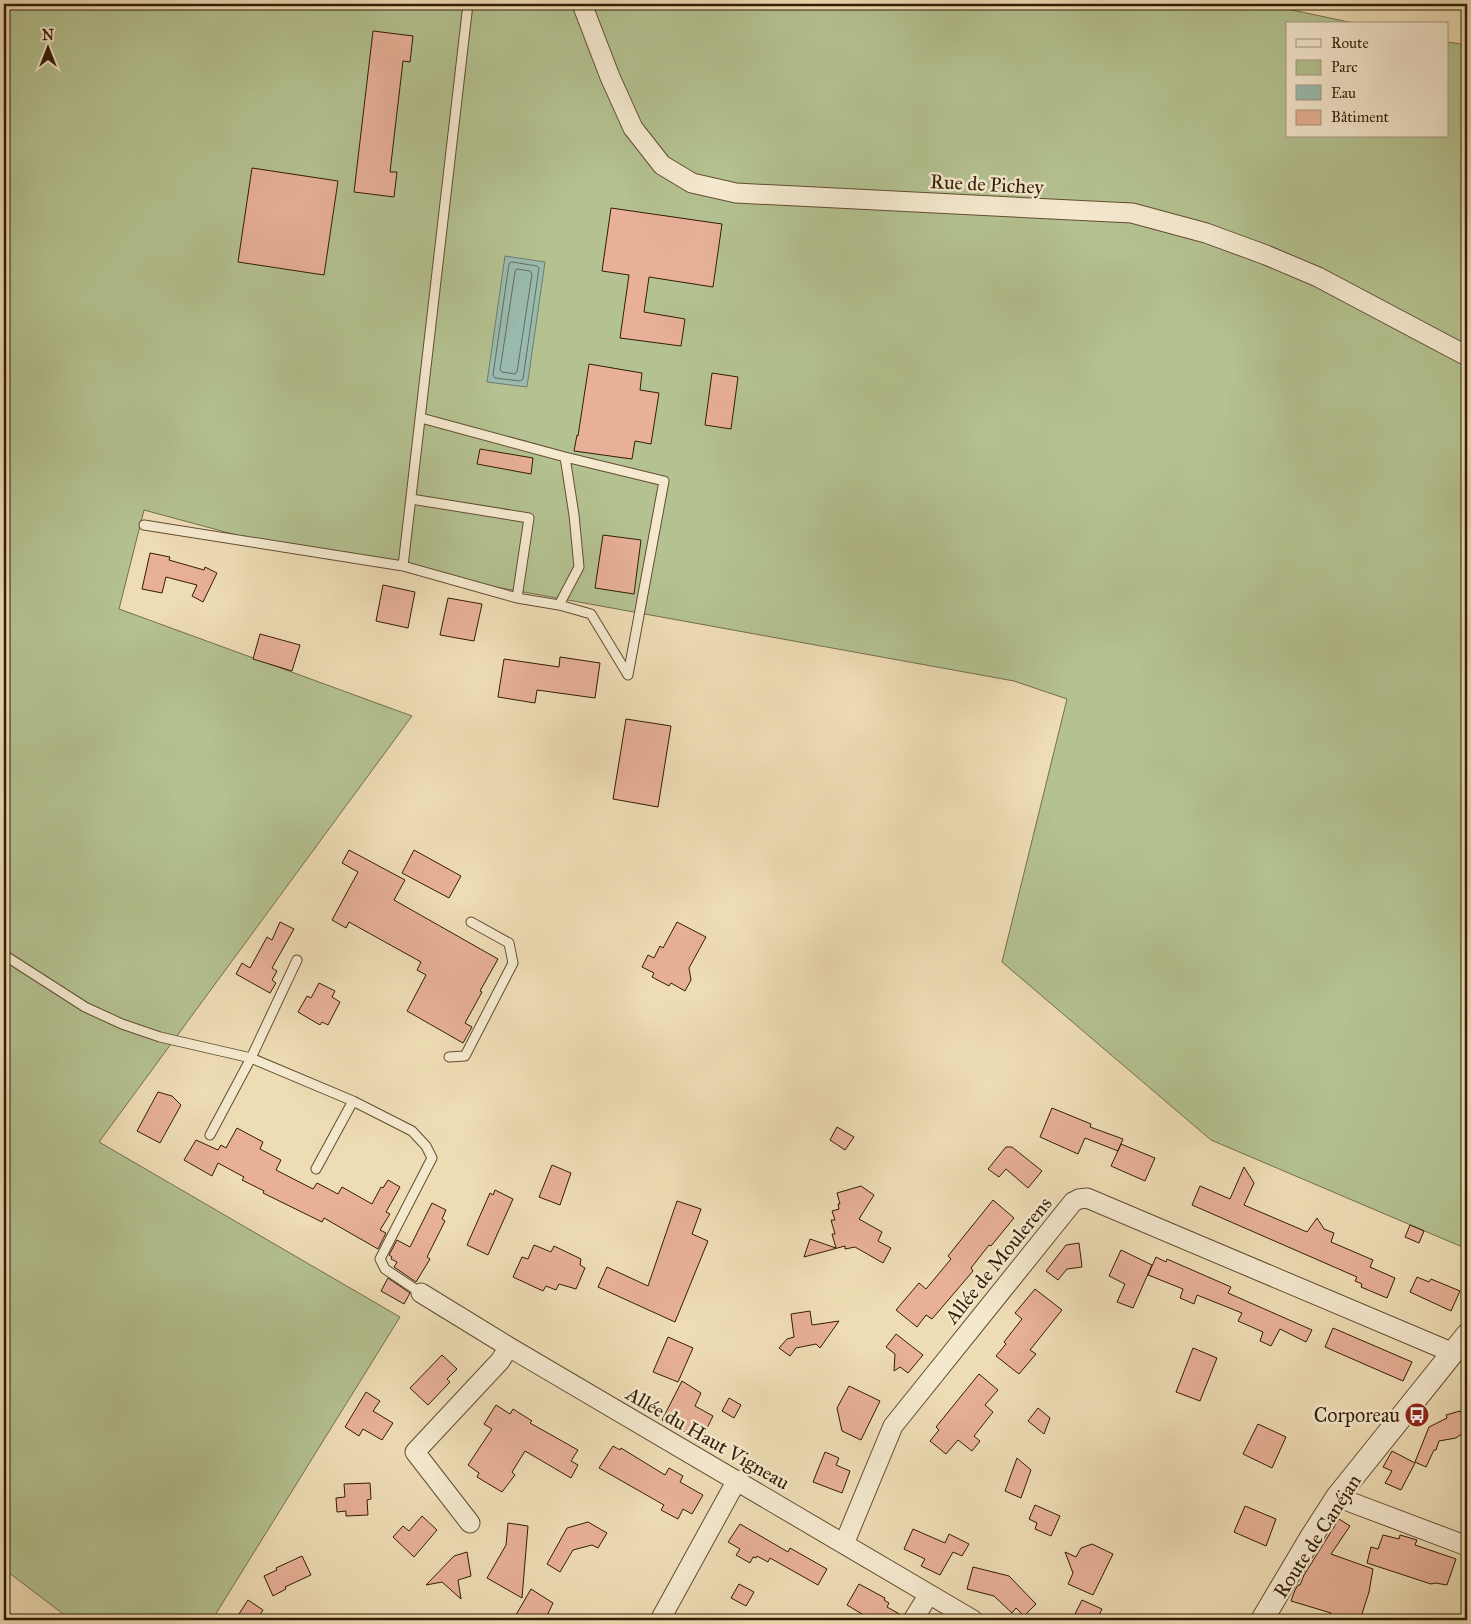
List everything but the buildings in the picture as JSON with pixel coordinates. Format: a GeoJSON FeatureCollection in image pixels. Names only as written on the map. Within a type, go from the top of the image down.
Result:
{"type":"FeatureCollection","features":[{"type":"Feature","properties":{"kind":"street","name":"Rue de Pichey"},"geometry":{"type":"LineString","coordinates":[[582,4],[610,77],[633,128],[662,165],[692,183],[736,193],[1132,213],[1206,232],[1318,276],[1467,356]]}},
{"type":"Feature","properties":{"kind":"street","name":"Allée de Moulerens"},"geometry":{"type":"LineString","coordinates":[[844,1544],[893,1426],[1073,1202],[1079,1199],[1086,1198],[1452,1354]]}},
{"type":"Feature","properties":{"kind":"street","name":"Allée du Haut Vigneau"},"geometry":{"type":"LineString","coordinates":[[421,1293],[509,1348],[973,1620]]}},
{"type":"Feature","properties":{"kind":"street","name":"Route de Canéjan"},"geometry":{"type":"LineString","coordinates":[[1262,1620],[1337,1497],[1467,1335]]}},
{"type":"Feature","properties":{"kind":"street"},"geometry":{"type":"LineString","coordinates":[[470,1524],[415,1452],[500,1361],[509,1348]]}},
{"type":"Feature","properties":{"kind":"street"},"geometry":{"type":"LineString","coordinates":[[660,1620],[737,1480]]}},
{"type":"Feature","properties":{"kind":"street"},"geometry":{"type":"LineString","coordinates":[[1337,1497],[1467,1546]]}},
{"type":"Feature","properties":{"kind":"street"},"geometry":{"type":"LineString","coordinates":[[913,1620],[929,1594]]}},
{"type":"Feature","properties":{"kind":"lane"},"geometry":{"type":"LineString","coordinates":[[403,566],[468,4]]}},
{"type":"Feature","properties":{"kind":"lane"},"geometry":{"type":"LineString","coordinates":[[144,525],[403,566],[517,598],[591,614],[628,675],[664,481],[565,457],[420,418]]}},
{"type":"Feature","properties":{"kind":"lane"},"geometry":{"type":"LineString","coordinates":[[559,606],[579,567],[574,514],[565,457]]}},
{"type":"Feature","properties":{"kind":"lane"},"geometry":{"type":"LineString","coordinates":[[411,499],[529,518],[517,598]]}},
{"type":"Feature","properties":{"kind":"lane"},"geometry":{"type":"LineString","coordinates":[[450,1057],[466,1056],[513,963],[509,943],[471,922]]}},
{"type":"Feature","properties":{"kind":"lane"},"geometry":{"type":"LineString","coordinates":[[4,955],[85,1007],[122,1024],[160,1037],[251,1058],[353,1101],[412,1131],[426,1146],[432,1158],[380,1258],[385,1269],[421,1293]]}},
{"type":"Feature","properties":{"kind":"lane"},"geometry":{"type":"LineString","coordinates":[[210,1135],[251,1058],[297,960]]}},
{"type":"Feature","properties":{"kind":"lane"},"geometry":{"type":"LineString","coordinates":[[316,1169],[353,1101]]}},
{"type":"Feature","properties":{"kind":"green space"},"geometry":{"type":"Polygon","coordinates":[[[4,4],[1264,4],[1349,22],[1286,22],[1286,138],[1448,138],[1448,42],[1467,45],[1467,1249],[1211,1140],[1002,962],[1067,699],[1014,681],[292,550],[144,510],[119,609],[412,716],[99,1142],[400,1317],[212,1620],[71,1620],[4,1569],[4,4]]]}},
{"type":"Feature","properties":{"kind":"water"},"geometry":{"type":"Polygon","coordinates":[[[505,256],[545,262],[527,387],[487,382],[505,256]]]}},
{"type":"Feature","properties":{"kind":"place","name":"Corporeau"},"geometry":{"type":"Point","coordinates":[1417,1415]}}]}
